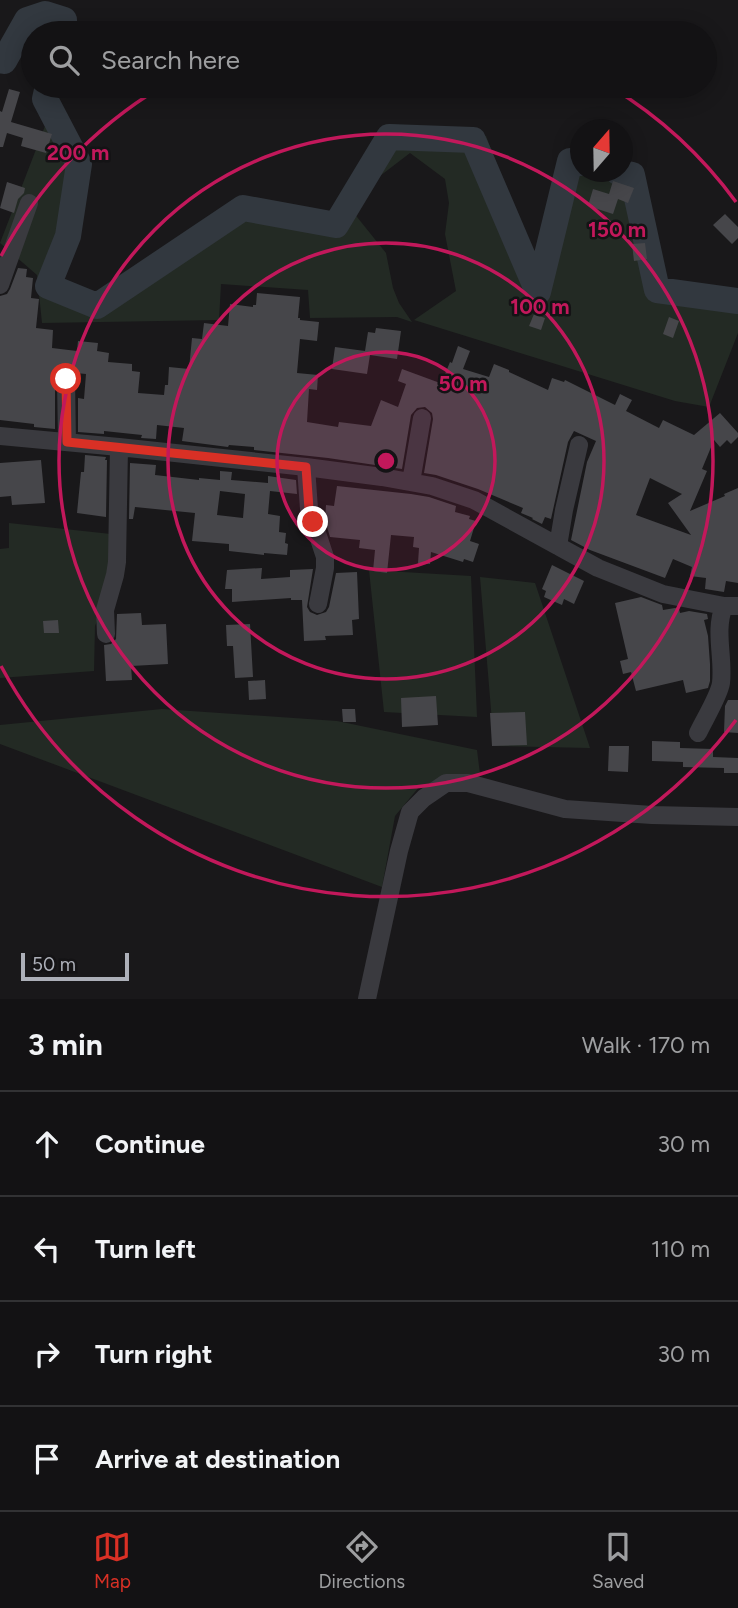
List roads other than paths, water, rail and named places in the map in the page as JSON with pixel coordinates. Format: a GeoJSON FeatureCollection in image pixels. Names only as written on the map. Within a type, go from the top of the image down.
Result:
{"type":"FeatureCollection","features":[{"type":"Feature","properties":{"kind":"street"},"geometry":{"type":"LineString","coordinates":[[0,285],[29,204]]}},
{"type":"Feature","properties":{"kind":"street"},"geometry":{"type":"LineString","coordinates":[[66,379],[67,442]]}},
{"type":"Feature","properties":{"kind":"street"},"geometry":{"type":"LineString","coordinates":[[411,482],[422,418]]}},
{"type":"Feature","properties":{"kind":"street"},"geometry":{"type":"LineString","coordinates":[[0,436],[306,467],[432,486],[474,500],[598,568],[663,594],[731,606]]}},
{"type":"Feature","properties":{"kind":"street"},"geometry":{"type":"LineString","coordinates":[[558,546],[579,445]]}},
{"type":"Feature","properties":{"kind":"street"},"geometry":{"type":"LineString","coordinates":[[106,634],[105,610],[117,562],[119,447]]}},
{"type":"Feature","properties":{"kind":"street"},"geometry":{"type":"LineString","coordinates":[[306,467],[309,509],[325,557],[317,604]]}},
{"type":"Feature","properties":{"kind":"street"},"geometry":{"type":"LineString","coordinates":[[698,733],[720,687],[719,618],[731,606]]}},
{"type":"Feature","properties":{"kind":"street"},"geometry":{"type":"LineString","coordinates":[[367,999],[410,812],[424,797],[446,783],[468,783],[565,809],[738,817]]}},
{"type":"Feature","properties":{"kind":"waterway"},"geometry":{"type":"LineString","coordinates":[[26,21],[45,14],[64,21]]}},
{"type":"Feature","properties":{"kind":"waterway"},"geometry":{"type":"LineString","coordinates":[[0,60],[4,61],[21,31]]}},
{"type":"Feature","properties":{"kind":"waterway"},"geometry":{"type":"LineString","coordinates":[[45,98],[79,164],[68,236],[48,286],[97,306],[243,208],[336,225],[389,137],[473,140],[538,292],[570,161]]}},
{"type":"Feature","properties":{"kind":"waterway"},"geometry":{"type":"LineString","coordinates":[[633,180],[657,290],[738,301]]}}]}
